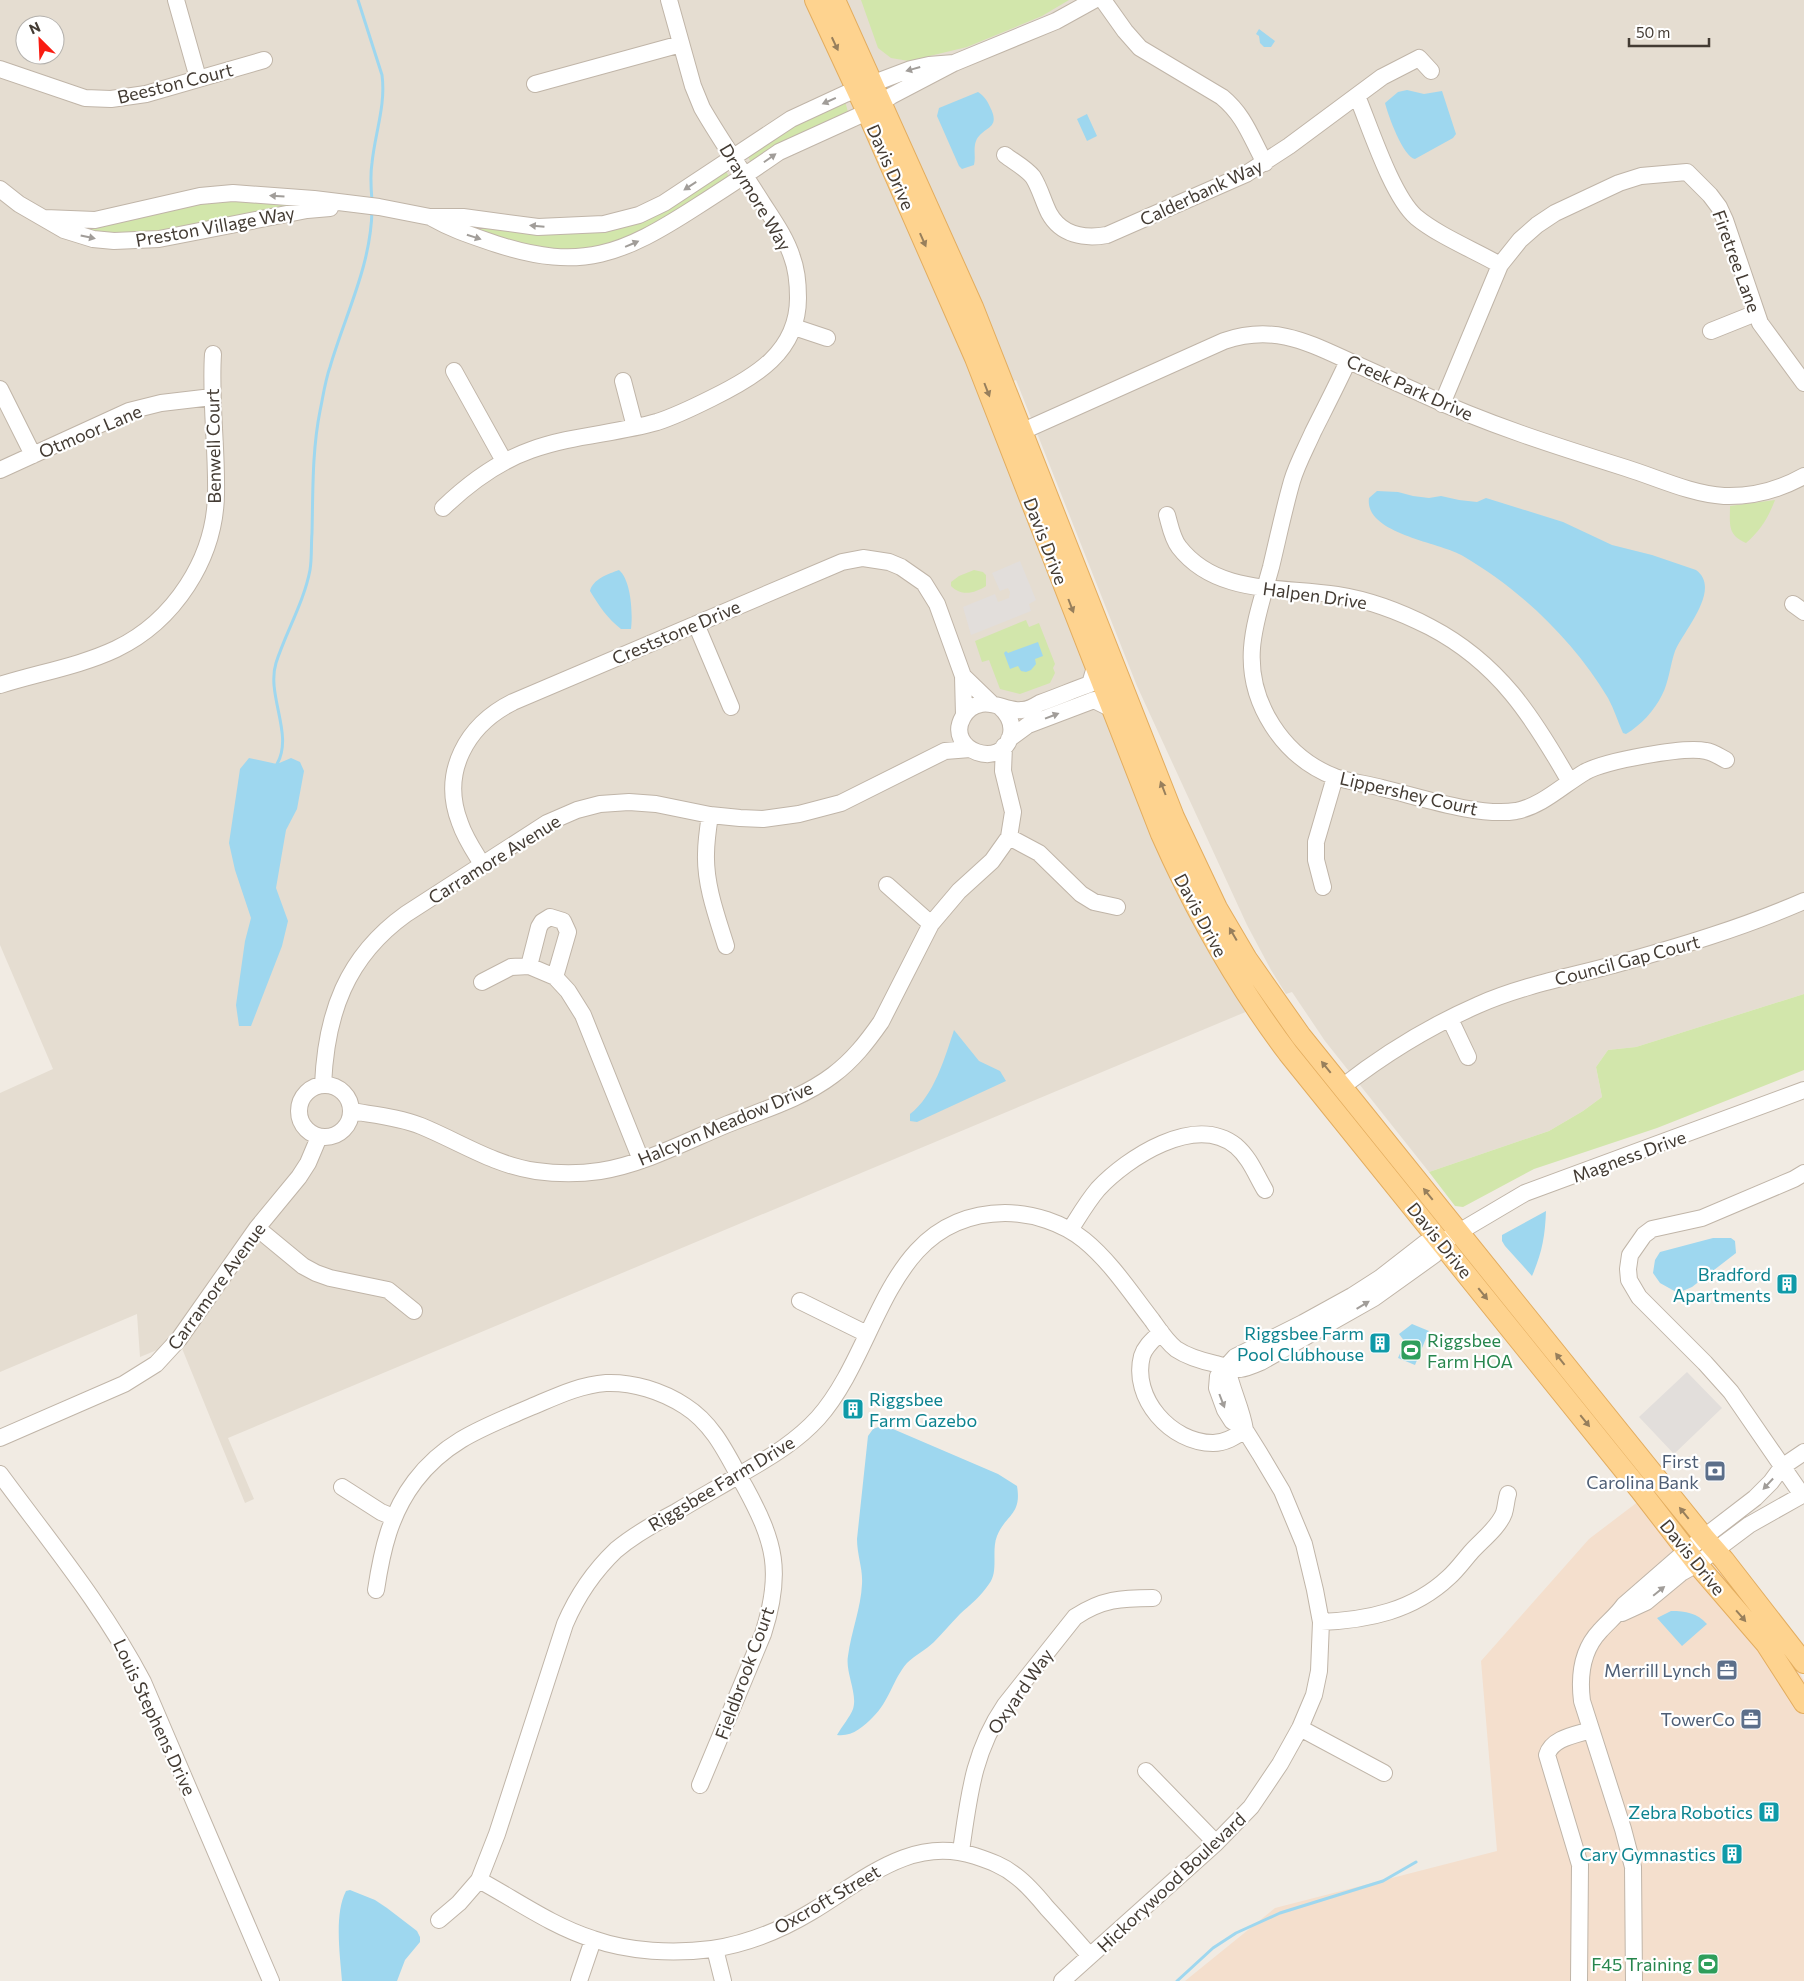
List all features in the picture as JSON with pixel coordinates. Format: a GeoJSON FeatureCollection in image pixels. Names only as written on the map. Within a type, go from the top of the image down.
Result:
{"type":"FeatureCollection","features":[{"type":"Feature","properties":{"kind":"main road","name":"Davis Drive"},"geometry":{"type":"LineString","coordinates":[[815,0],[865,87],[973,307],[1171,809],[1217,908],[1247,958],[1301,1036],[1804,1663]]}},
{"type":"Feature","properties":{"kind":"main road","name":"Davis Drive"},"geometry":{"type":"LineString","coordinates":[[835,0],[865,87]]}},
{"type":"Feature","properties":{"kind":"main road","name":"Davis Drive"},"geometry":{"type":"LineString","coordinates":[[875,107],[1161,834],[1183,884],[1210,936],[1243,989],[1288,1053],[1640,1490],[1691,1558],[1766,1644],[1804,1703]]}},
{"type":"Feature","properties":{"kind":"street"},"geometry":{"type":"LineString","coordinates":[[176,0],[198,78]]}},
{"type":"Feature","properties":{"kind":"street","name":"Draymore Way"},"geometry":{"type":"LineString","coordinates":[[443,508],[475,480],[504,461],[554,442],[635,427],[672,417],[751,377],[775,357],[794,327],[798,304],[798,285],[792,257],[781,232],[700,102],[669,0]]}},
{"type":"Feature","properties":{"kind":"street"},"geometry":{"type":"LineString","coordinates":[[954,63],[1056,21],[1094,0]]}},
{"type":"Feature","properties":{"kind":"street"},"geometry":{"type":"LineString","coordinates":[[1104,0],[1125,31],[1140,48],[1222,97],[1232,105],[1248,129],[1265,163]]}},
{"type":"Feature","properties":{"kind":"street"},"geometry":{"type":"LineString","coordinates":[[534,84],[681,44]]}},
{"type":"Feature","properties":{"kind":"street","name":"Calderbank Way"},"geometry":{"type":"LineString","coordinates":[[1005,155],[1026,170],[1032,177],[1050,215],[1064,229],[1083,237],[1107,235],[1246,174],[1265,163],[1382,76],[1419,58],[1431,71]]}},
{"type":"Feature","properties":{"kind":"street","name":"Beeston Court"},"geometry":{"type":"LineString","coordinates":[[0,69],[85,98],[112,100],[146,94],[264,60]]}},
{"type":"Feature","properties":{"kind":"street","name":"Preston Village Way"},"geometry":{"type":"LineString","coordinates":[[44,218],[96,220],[200,196],[233,193],[314,199],[430,217],[463,217],[538,227],[609,223],[651,210],[791,119],[911,69],[954,63]]}},
{"type":"Feature","properties":{"kind":"street","name":"Preston Village Way"},"geometry":{"type":"LineString","coordinates":[[430,217],[454,231],[519,251],[554,257],[583,257],[619,250],[643,240],[745,176],[779,152],[875,107],[891,96],[954,63]]}},
{"type":"Feature","properties":{"kind":"street"},"geometry":{"type":"LineString","coordinates":[[1357,96],[1397,191],[1407,207],[1431,227],[1500,265]]}},
{"type":"Feature","properties":{"kind":"street","name":"Firetree Lane"},"geometry":{"type":"LineString","coordinates":[[1442,404],[1500,265],[1520,240],[1536,225],[1555,213],[1619,183],[1641,176],[1687,172],[1710,195],[1722,214],[1756,313],[1764,330],[1804,383]]}},
{"type":"Feature","properties":{"kind":"street","name":"Preston Village Way"},"geometry":{"type":"LineString","coordinates":[[0,188],[19,204],[55,226],[75,234],[114,241],[158,239],[307,210],[360,205]]}},
{"type":"Feature","properties":{"kind":"street"},"geometry":{"type":"LineString","coordinates":[[1711,331],[1756,313]]}},
{"type":"Feature","properties":{"kind":"street"},"geometry":{"type":"LineString","coordinates":[[794,327],[826,338]]}},
{"type":"Feature","properties":{"kind":"street","name":"Creek Park Drive"},"geometry":{"type":"LineString","coordinates":[[1023,431],[1184,358],[1234,338],[1264,334],[1282,335],[1308,342],[1442,404],[1518,433],[1707,494],[1743,496],[1761,493],[1778,489],[1804,476]]}},
{"type":"Feature","properties":{"kind":"street","name":"Benwell Court"},"geometry":{"type":"LineString","coordinates":[[0,684],[83,660],[116,648],[137,636],[155,622],[172,606],[187,587],[200,564],[214,518],[216,496],[212,354]]}},
{"type":"Feature","properties":{"kind":"street","name":"Lippershey Court"},"geometry":{"type":"LineString","coordinates":[[1348,361],[1295,474],[1252,647],[1253,679],[1259,699],[1273,728],[1294,752],[1335,777],[1464,808],[1498,812],[1529,807],[1599,765],[1612,761],[1691,750],[1706,751],[1726,760]]}},
{"type":"Feature","properties":{"kind":"street"},"geometry":{"type":"LineString","coordinates":[[454,371],[504,461]]}},
{"type":"Feature","properties":{"kind":"street"},"geometry":{"type":"LineString","coordinates":[[623,381],[635,427]]}},
{"type":"Feature","properties":{"kind":"street"},"geometry":{"type":"LineString","coordinates":[[0,389],[33,455]]}},
{"type":"Feature","properties":{"kind":"street","name":"Otmoor Lane"},"geometry":{"type":"LineString","coordinates":[[0,470],[129,411],[161,403],[212,397]]}},
{"type":"Feature","properties":{"kind":"street","name":"Halpen Drive"},"geometry":{"type":"LineString","coordinates":[[1166,515],[1178,546],[1193,561],[1222,579],[1266,588],[1290,589],[1356,598],[1412,618],[1450,639],[1492,671],[1519,700],[1545,737],[1570,782]]}},
{"type":"Feature","properties":{"kind":"street","name":"Creststone Drive"},"geometry":{"type":"LineString","coordinates":[[482,864],[460,823],[453,793],[458,761],[469,736],[488,717],[512,702],[842,562],[874,558],[901,567],[919,579],[930,591],[963,676],[962,722]]}},
{"type":"Feature","properties":{"kind":"street"},"geometry":{"type":"LineString","coordinates":[[696,624],[731,707]]}},
{"type":"Feature","properties":{"kind":"street"},"geometry":{"type":"LineString","coordinates":[[1003,771],[964,743],[962,722],[976,705],[1022,710],[1090,684],[1095,667]]}},
{"type":"Feature","properties":{"kind":"street","name":"Creststone Drive"},"geometry":{"type":"LineString","coordinates":[[963,676],[996,706]]}},
{"type":"Feature","properties":{"kind":"street","name":"Carramore Avenue"},"geometry":{"type":"LineString","coordinates":[[323,1085],[326,1050],[332,1018],[344,986],[360,960],[394,922],[547,823],[588,807],[614,803],[642,802],[710,815],[763,819],[818,810],[861,794],[945,751],[998,751],[1028,725],[1094,700],[1112,709]]}},
{"type":"Feature","properties":{"kind":"street"},"geometry":{"type":"LineString","coordinates":[[996,706],[1009,718],[1011,725],[1007,742]]}},
{"type":"Feature","properties":{"kind":"street","name":"Carramore Avenue"},"geometry":{"type":"LineString","coordinates":[[945,751],[962,722]]}},
{"type":"Feature","properties":{"kind":"street","name":"Halcyon Meadow Drive"},"geometry":{"type":"LineString","coordinates":[[351,1111],[383,1116],[418,1125],[490,1159],[513,1167],[559,1173],[600,1171],[640,1160],[803,1093],[833,1075],[863,1047],[881,1022],[931,924],[959,891],[992,861],[1009,837],[1013,812],[1003,771],[1007,742]]}},
{"type":"Feature","properties":{"kind":"street"},"geometry":{"type":"LineString","coordinates":[[1323,887],[1316,860],[1316,842],[1335,777]]}},
{"type":"Feature","properties":{"kind":"street"},"geometry":{"type":"LineString","coordinates":[[710,815],[706,868],[710,891],[726,946]]}},
{"type":"Feature","properties":{"kind":"street"},"geometry":{"type":"LineString","coordinates":[[1009,837],[1039,853],[1080,894],[1094,902],[1117,907]]}},
{"type":"Feature","properties":{"kind":"street"},"geometry":{"type":"LineString","coordinates":[[886,885],[931,924]]}},
{"type":"Feature","properties":{"kind":"street","name":"Council Gap Court"},"geometry":{"type":"LineString","coordinates":[[1342,1087],[1404,1045],[1479,1005],[1518,991],[1684,946],[1743,926],[1804,901]]}},
{"type":"Feature","properties":{"kind":"street"},"geometry":{"type":"LineString","coordinates":[[529,966],[542,922],[550,917],[556,918],[563,921],[568,932],[555,977]]}},
{"type":"Feature","properties":{"kind":"street"},"geometry":{"type":"LineString","coordinates":[[482,982],[510,967],[529,966],[555,977],[568,991],[584,1015],[640,1160]]}},
{"type":"Feature","properties":{"kind":"street"},"geometry":{"type":"LineString","coordinates":[[1450,1019],[1468,1056]]}},
{"type":"Feature","properties":{"kind":"street"},"geometry":{"type":"LineString","coordinates":[[323,1085],[339,1089],[350,1102],[351,1111],[347,1126],[341,1132],[327,1137],[319,1137],[306,1130],[299,1116],[298,1109],[304,1095],[316,1086],[323,1085]]}},
{"type":"Feature","properties":{"kind":"street","name":"Magness Drive"},"geometry":{"type":"LineString","coordinates":[[1459,1232],[1525,1194],[1803,1093]]}},
{"type":"Feature","properties":{"kind":"street"},"geometry":{"type":"LineString","coordinates":[[1070,1230],[1097,1191],[1120,1170],[1155,1148],[1191,1134],[1215,1136],[1235,1145],[1249,1160],[1264,1190]]}},
{"type":"Feature","properties":{"kind":"street","name":"Carramore Avenue"},"geometry":{"type":"LineString","coordinates":[[0,1438],[124,1384],[156,1364],[190,1324],[256,1228],[299,1177],[319,1137]]}},
{"type":"Feature","properties":{"kind":"street"},"geometry":{"type":"LineString","coordinates":[[1634,1981],[1633,1867],[1623,1829],[1582,1701],[1580,1682],[1582,1667],[1598,1632],[1617,1615],[1624,1605],[1710,1544],[1803,1495],[1732,1392],[1638,1297],[1629,1280],[1630,1255],[1644,1235],[1652,1229],[1717,1213],[1804,1173]]}},
{"type":"Feature","properties":{"kind":"street","name":"Riggsbee Farm Drive"},"geometry":{"type":"LineString","coordinates":[[439,1920],[459,1903],[479,1880],[497,1834],[561,1635],[577,1599],[602,1565],[626,1542],[788,1446],[818,1418],[846,1380],[867,1334],[903,1267],[920,1246],[945,1229],[970,1218],[1005,1213],[1035,1217],[1070,1230],[1100,1255],[1176,1348],[1192,1357],[1242,1370],[1261,1362],[1341,1318],[1404,1278],[1434,1255],[1442,1242],[1459,1232]]}},
{"type":"Feature","properties":{"kind":"street"},"geometry":{"type":"LineString","coordinates":[[256,1228],[303,1266],[316,1273],[330,1278],[388,1290],[414,1312]]}},
{"type":"Feature","properties":{"kind":"street"},"geometry":{"type":"LineString","coordinates":[[800,1301],[867,1334]]}},
{"type":"Feature","properties":{"kind":"street"},"geometry":{"type":"LineString","coordinates":[[1161,1332],[1146,1347],[1142,1356],[1141,1367],[1145,1396],[1156,1412],[1179,1433],[1190,1439],[1205,1442],[1225,1441],[1245,1430]]}},
{"type":"Feature","properties":{"kind":"street","name":"Hickorywood Boulevard"},"geometry":{"type":"LineString","coordinates":[[1062,1981],[1216,1843],[1241,1818],[1261,1794],[1300,1728],[1314,1695],[1319,1672],[1321,1622],[1310,1565],[1296,1522],[1282,1491],[1245,1430],[1243,1418],[1232,1392],[1227,1367]]}},
{"type":"Feature","properties":{"kind":"street","name":"Fieldbrook Court"},"geometry":{"type":"LineString","coordinates":[[376,1590],[384,1546],[393,1516],[414,1482],[424,1470],[458,1441],[494,1422],[560,1394],[607,1383],[630,1385],[652,1390],[686,1406],[714,1434],[733,1463],[769,1536],[774,1574],[772,1596],[763,1634],[700,1785]]}},
{"type":"Feature","properties":{"kind":"street"},"geometry":{"type":"LineString","coordinates":[[1710,1544],[1771,1482],[1782,1467],[1804,1452]]}},
{"type":"Feature","properties":{"kind":"street","name":"Louis Stephens Drive"},"geometry":{"type":"LineString","coordinates":[[0,1474],[90,1595],[128,1653],[155,1709],[271,1981]]}},
{"type":"Feature","properties":{"kind":"street"},"geometry":{"type":"LineString","coordinates":[[342,1487],[381,1512],[393,1516]]}},
{"type":"Feature","properties":{"kind":"street"},"geometry":{"type":"LineString","coordinates":[[1321,1622],[1362,1619],[1375,1616],[1404,1606],[1431,1592],[1449,1577],[1496,1525],[1503,1514],[1508,1494]]}},
{"type":"Feature","properties":{"kind":"street","name":"Oxyard Way"},"geometry":{"type":"LineString","coordinates":[[961,1851],[978,1756],[996,1718],[1005,1705],[1075,1617],[1088,1608],[1113,1599],[1152,1598]]}},
{"type":"Feature","properties":{"kind":"street"},"geometry":{"type":"LineString","coordinates":[[1300,1728],[1384,1773]]}},
{"type":"Feature","properties":{"kind":"street"},"geometry":{"type":"LineString","coordinates":[[1579,1981],[1580,1865],[1547,1755],[1549,1749],[1556,1742],[1591,1730]]}},
{"type":"Feature","properties":{"kind":"street"},"geometry":{"type":"LineString","coordinates":[[1146,1771],[1216,1843]]}},
{"type":"Feature","properties":{"kind":"street","name":"Oxcroft Street"},"geometry":{"type":"LineString","coordinates":[[479,1880],[541,1915],[593,1940],[620,1946],[683,1951],[715,1948],[768,1934],[791,1923],[877,1870],[900,1859],[923,1853],[961,1851],[996,1863],[1016,1876],[1090,1956]]}},
{"type":"Feature","properties":{"kind":"street"},"geometry":{"type":"LineString","coordinates":[[579,1981],[593,1940]]}},
{"type":"Feature","properties":{"kind":"street"},"geometry":{"type":"LineString","coordinates":[[715,1948],[723,1981]]}},
{"type":"Feature","properties":{"kind":"shaded area"},"geometry":{"type":"Polygon","coordinates":[[[0,0],[1804,0],[1804,994],[1636,1047],[1608,1050],[1596,1067],[1602,1097],[1583,1111],[1549,1131],[1429,1172],[1325,1041],[1292,992],[1286,994],[1247,925],[1137,686],[1016,380],[991,391],[1267,1003],[228,1438],[254,1499],[245,1503],[179,1341],[140,1357],[137,1314],[0,1372],[0,1093],[53,1069],[0,945],[0,0]]]}},
{"type":"Feature","properties":{"kind":"shaded area"},"geometry":{"type":"Polygon","coordinates":[[[1020,561],[1036,600],[1029,604],[1031,611],[971,635],[963,607],[995,594],[998,602],[1009,598],[1010,592],[1008,588],[1000,591],[992,573],[1020,561]]]}},
{"type":"Feature","properties":{"kind":"shaded area"},"geometry":{"type":"Polygon","coordinates":[[[1687,1372],[1722,1408],[1674,1454],[1639,1417],[1687,1372]]]}},
{"type":"Feature","properties":{"kind":"shaded area"},"geometry":{"type":"Polygon","coordinates":[[[1656,1488],[1781,1642],[1804,1680],[1804,1981],[1185,1981],[1275,1908],[1497,1851],[1481,1661],[1589,1539],[1656,1488]]]}},
{"type":"Feature","properties":{"kind":"green space"},"geometry":{"type":"Polygon","coordinates":[[[861,0],[1069,0],[1042,16],[967,47],[909,61],[891,58],[878,48],[861,0]]]}},
{"type":"Feature","properties":{"kind":"green space"},"geometry":{"type":"Polygon","coordinates":[[[845,101],[848,112],[751,162],[746,154],[787,124],[845,101]]]}},
{"type":"Feature","properties":{"kind":"green space"},"geometry":{"type":"Polygon","coordinates":[[[726,171],[729,177],[642,236],[582,252],[540,252],[488,238],[460,220],[605,227],[726,171]]]}},
{"type":"Feature","properties":{"kind":"green space"},"geometry":{"type":"Polygon","coordinates":[[[220,197],[341,204],[184,231],[88,235],[80,223],[220,197]]]}},
{"type":"Feature","properties":{"kind":"green space"},"geometry":{"type":"Polygon","coordinates":[[[1775,500],[1764,523],[1746,543],[1735,536],[1731,528],[1730,506],[1775,500]]]}},
{"type":"Feature","properties":{"kind":"green space"},"geometry":{"type":"Polygon","coordinates":[[[974,570],[983,572],[986,575],[986,586],[969,593],[964,593],[951,586],[951,582],[959,576],[974,570]]]}},
{"type":"Feature","properties":{"kind":"green space"},"geometry":{"type":"Polygon","coordinates":[[[1026,620],[1029,627],[1039,623],[1055,664],[1053,668],[1055,673],[1050,683],[1020,694],[1000,689],[989,660],[982,662],[975,641],[1026,620]]]}},
{"type":"Feature","properties":{"kind":"green space"},"geometry":{"type":"Polygon","coordinates":[[[1804,994],[1804,1070],[1657,1128],[1534,1169],[1463,1207],[1455,1206],[1429,1172],[1549,1131],[1583,1111],[1602,1097],[1596,1067],[1608,1050],[1636,1047],[1804,994]]]}},
{"type":"Feature","properties":{"kind":"water"},"geometry":{"type":"Polygon","coordinates":[[[1259,29],[1275,41],[1271,47],[1264,47],[1260,43],[1259,36],[1256,34],[1259,29]]]}},
{"type":"Feature","properties":{"kind":"water"},"geometry":{"type":"Polygon","coordinates":[[[1407,90],[1424,94],[1442,91],[1456,134],[1453,138],[1415,159],[1410,157],[1401,144],[1385,103],[1398,92],[1407,90]]]}},
{"type":"Feature","properties":{"kind":"water"},"geometry":{"type":"Polygon","coordinates":[[[978,92],[988,102],[994,120],[990,127],[976,141],[974,165],[962,169],[937,116],[939,108],[978,92]]]}},
{"type":"Feature","properties":{"kind":"water"},"geometry":{"type":"Polygon","coordinates":[[[1087,114],[1097,136],[1087,141],[1077,119],[1087,114]]]}},
{"type":"Feature","properties":{"kind":"water"},"geometry":{"type":"Polygon","coordinates":[[[1377,491],[1398,492],[1429,498],[1441,496],[1477,502],[1486,498],[1563,522],[1612,545],[1652,555],[1696,570],[1703,578],[1705,588],[1703,598],[1699,610],[1675,651],[1664,690],[1651,712],[1632,730],[1626,734],[1623,733],[1608,698],[1594,677],[1579,656],[1544,618],[1505,584],[1463,556],[1406,535],[1378,520],[1371,510],[1369,498],[1377,491]]]}},
{"type":"Feature","properties":{"kind":"water"},"geometry":{"type":"Polygon","coordinates":[[[619,570],[629,589],[632,614],[631,629],[621,629],[616,625],[604,612],[590,591],[598,580],[619,570]]]}},
{"type":"Feature","properties":{"kind":"water"},"geometry":{"type":"Polygon","coordinates":[[[1038,642],[1043,656],[1035,659],[1036,664],[1031,670],[1021,671],[1018,666],[1010,669],[1004,653],[1006,651],[1008,653],[1038,642]]]}},
{"type":"Feature","properties":{"kind":"water"},"geometry":{"type":"Polygon","coordinates":[[[249,758],[277,764],[291,758],[300,762],[304,771],[297,809],[286,830],[276,888],[288,921],[282,946],[251,1026],[239,1026],[236,1005],[245,941],[251,918],[235,870],[229,843],[240,769],[249,758]]]}},
{"type":"Feature","properties":{"kind":"water"},"geometry":{"type":"Polygon","coordinates":[[[954,1030],[979,1061],[1000,1071],[1006,1081],[917,1122],[910,1121],[910,1114],[926,1097],[938,1075],[954,1030]]]}},
{"type":"Feature","properties":{"kind":"water"},"geometry":{"type":"Polygon","coordinates":[[[1546,1211],[1542,1245],[1532,1276],[1505,1246],[1502,1241],[1502,1235],[1546,1211]]]}},
{"type":"Feature","properties":{"kind":"water"},"geometry":{"type":"Polygon","coordinates":[[[1713,1238],[1731,1238],[1735,1241],[1736,1253],[1692,1287],[1678,1293],[1660,1283],[1653,1273],[1655,1260],[1660,1252],[1713,1238]]]}},
{"type":"Feature","properties":{"kind":"water","name":"Riggsbee Farm HOA"},"geometry":{"type":"Polygon","coordinates":[[[1412,1324],[1429,1331],[1415,1365],[1398,1358],[1405,1342],[1399,1334],[1412,1324]]]}},
{"type":"Feature","properties":{"kind":"water"},"geometry":{"type":"Polygon","coordinates":[[[881,1426],[893,1429],[998,1474],[1017,1486],[1018,1496],[1015,1509],[997,1536],[995,1542],[994,1573],[986,1588],[928,1648],[907,1663],[883,1704],[873,1717],[852,1733],[837,1735],[852,1712],[854,1703],[848,1662],[849,1647],[860,1602],[862,1584],[857,1539],[868,1436],[873,1429],[881,1426]]]}},
{"type":"Feature","properties":{"kind":"water"},"geometry":{"type":"Polygon","coordinates":[[[1671,1611],[1691,1613],[1707,1624],[1682,1646],[1657,1618],[1671,1611]]]}},
{"type":"Feature","properties":{"kind":"water"},"geometry":{"type":"Polygon","coordinates":[[[350,1890],[375,1900],[417,1931],[420,1942],[405,1960],[397,1981],[342,1981],[339,1947],[340,1911],[346,1891],[350,1890]]]}},
{"type":"Feature","properties":{"kind":"waterway"},"geometry":{"type":"LineString","coordinates":[[358,0],[382,75],[383,86],[383,97],[371,168],[372,201]]}},
{"type":"Feature","properties":{"kind":"waterway"},"geometry":{"type":"LineString","coordinates":[[277,764],[283,740],[274,688],[276,663],[304,594],[310,570],[313,472],[317,426],[328,372],[362,271],[371,231],[372,210]]}},
{"type":"Feature","properties":{"kind":"waterway"},"geometry":{"type":"LineString","coordinates":[[1177,1981],[1213,1948],[1236,1933],[1280,1913],[1383,1881],[1416,1862]]}},
{"type":"Feature","properties":{"kind":"place","name":"Bradford Apartments"},"geometry":{"type":"Point","coordinates":[1787,1284]}},
{"type":"Feature","properties":{"kind":"place","name":"Riggsbee Farm Pool Clubhouse"},"geometry":{"type":"Point","coordinates":[1380,1343]}},
{"type":"Feature","properties":{"kind":"place","name":"Riggsbee Farm HOA"},"geometry":{"type":"Point","coordinates":[1411,1350]}},
{"type":"Feature","properties":{"kind":"place","name":"Riggsbee Farm Gazebo"},"geometry":{"type":"Point","coordinates":[853,1409]}},
{"type":"Feature","properties":{"kind":"place","name":"First Carolina Bank"},"geometry":{"type":"Point","coordinates":[1715,1471]}},
{"type":"Feature","properties":{"kind":"place","name":"Merrill Lynch"},"geometry":{"type":"Point","coordinates":[1727,1670]}},
{"type":"Feature","properties":{"kind":"place","name":"TowerCo"},"geometry":{"type":"Point","coordinates":[1751,1719]}},
{"type":"Feature","properties":{"kind":"place","name":"Zebra Robotics"},"geometry":{"type":"Point","coordinates":[1769,1812]}},
{"type":"Feature","properties":{"kind":"place","name":"Cary Gymnastics"},"geometry":{"type":"Point","coordinates":[1732,1854]}},
{"type":"Feature","properties":{"kind":"place","name":"F45 Training"},"geometry":{"type":"Point","coordinates":[1708,1964]}}]}
